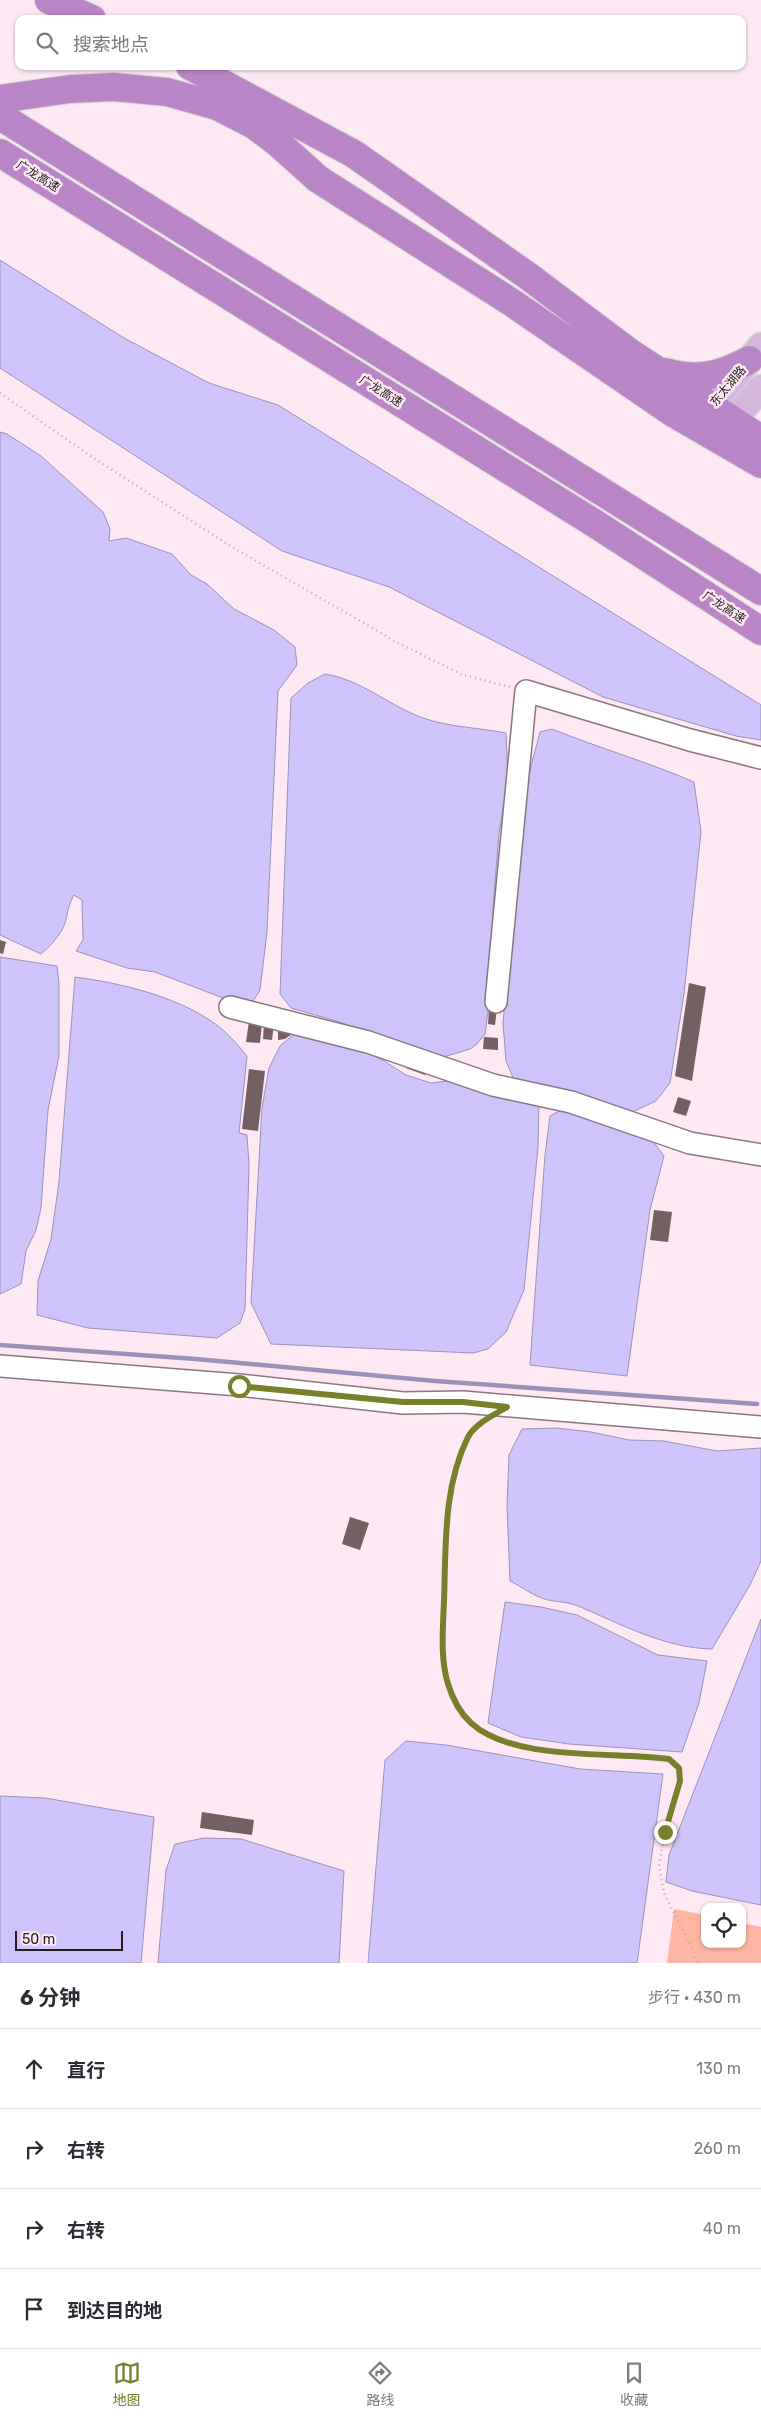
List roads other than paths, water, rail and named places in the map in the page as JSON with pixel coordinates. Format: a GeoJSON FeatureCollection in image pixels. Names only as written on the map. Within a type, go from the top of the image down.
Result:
{"type":"FeatureCollection","features":[{"type":"Feature","properties":{"kind":"highway"},"geometry":{"type":"LineString","coordinates":[[49,0],[83,15]]}},
{"type":"Feature","properties":{"kind":"highway"},"geometry":{"type":"LineString","coordinates":[[197,70],[354,154],[528,276],[657,370],[761,464]]}},
{"type":"Feature","properties":{"kind":"highway"},"geometry":{"type":"LineString","coordinates":[[0,99],[70,89],[114,87],[167,92],[217,106],[254,125],[318,179],[511,302],[714,422],[761,439]]}},
{"type":"Feature","properties":{"kind":"highway"},"geometry":{"type":"LineString","coordinates":[[0,116],[761,591]]}},
{"type":"Feature","properties":{"kind":"highway","name":"广龙高速"},"geometry":{"type":"LineString","coordinates":[[0,153],[585,518],[761,631]]}},
{"type":"Feature","properties":{"kind":"highway"},"geometry":{"type":"LineString","coordinates":[[657,370],[696,378],[727,372],[755,353]]}},
{"type":"Feature","properties":{"kind":"main road","name":"东太湖路"},"geometry":{"type":"LineString","coordinates":[[714,422],[755,353]]}},
{"type":"Feature","properties":{"kind":"main road","name":"东太湖路"},"geometry":{"type":"LineString","coordinates":[[714,422],[761,388]]}},
{"type":"Feature","properties":{"kind":"lane"},"geometry":{"type":"LineString","coordinates":[[496,1002],[526,691],[690,740],[761,758]]}},
{"type":"Feature","properties":{"kind":"lane"},"geometry":{"type":"LineString","coordinates":[[230,1007],[368,1042],[493,1085],[571,1102],[690,1143],[761,1155]]}},
{"type":"Feature","properties":{"kind":"lane"},"geometry":{"type":"LineString","coordinates":[[0,1366],[403,1402],[463,1402],[761,1427]]}},
{"type":"Feature","properties":{"kind":"waterway"},"geometry":{"type":"LineString","coordinates":[[0,1345],[196,1359],[435,1381],[757,1404]]}}]}
